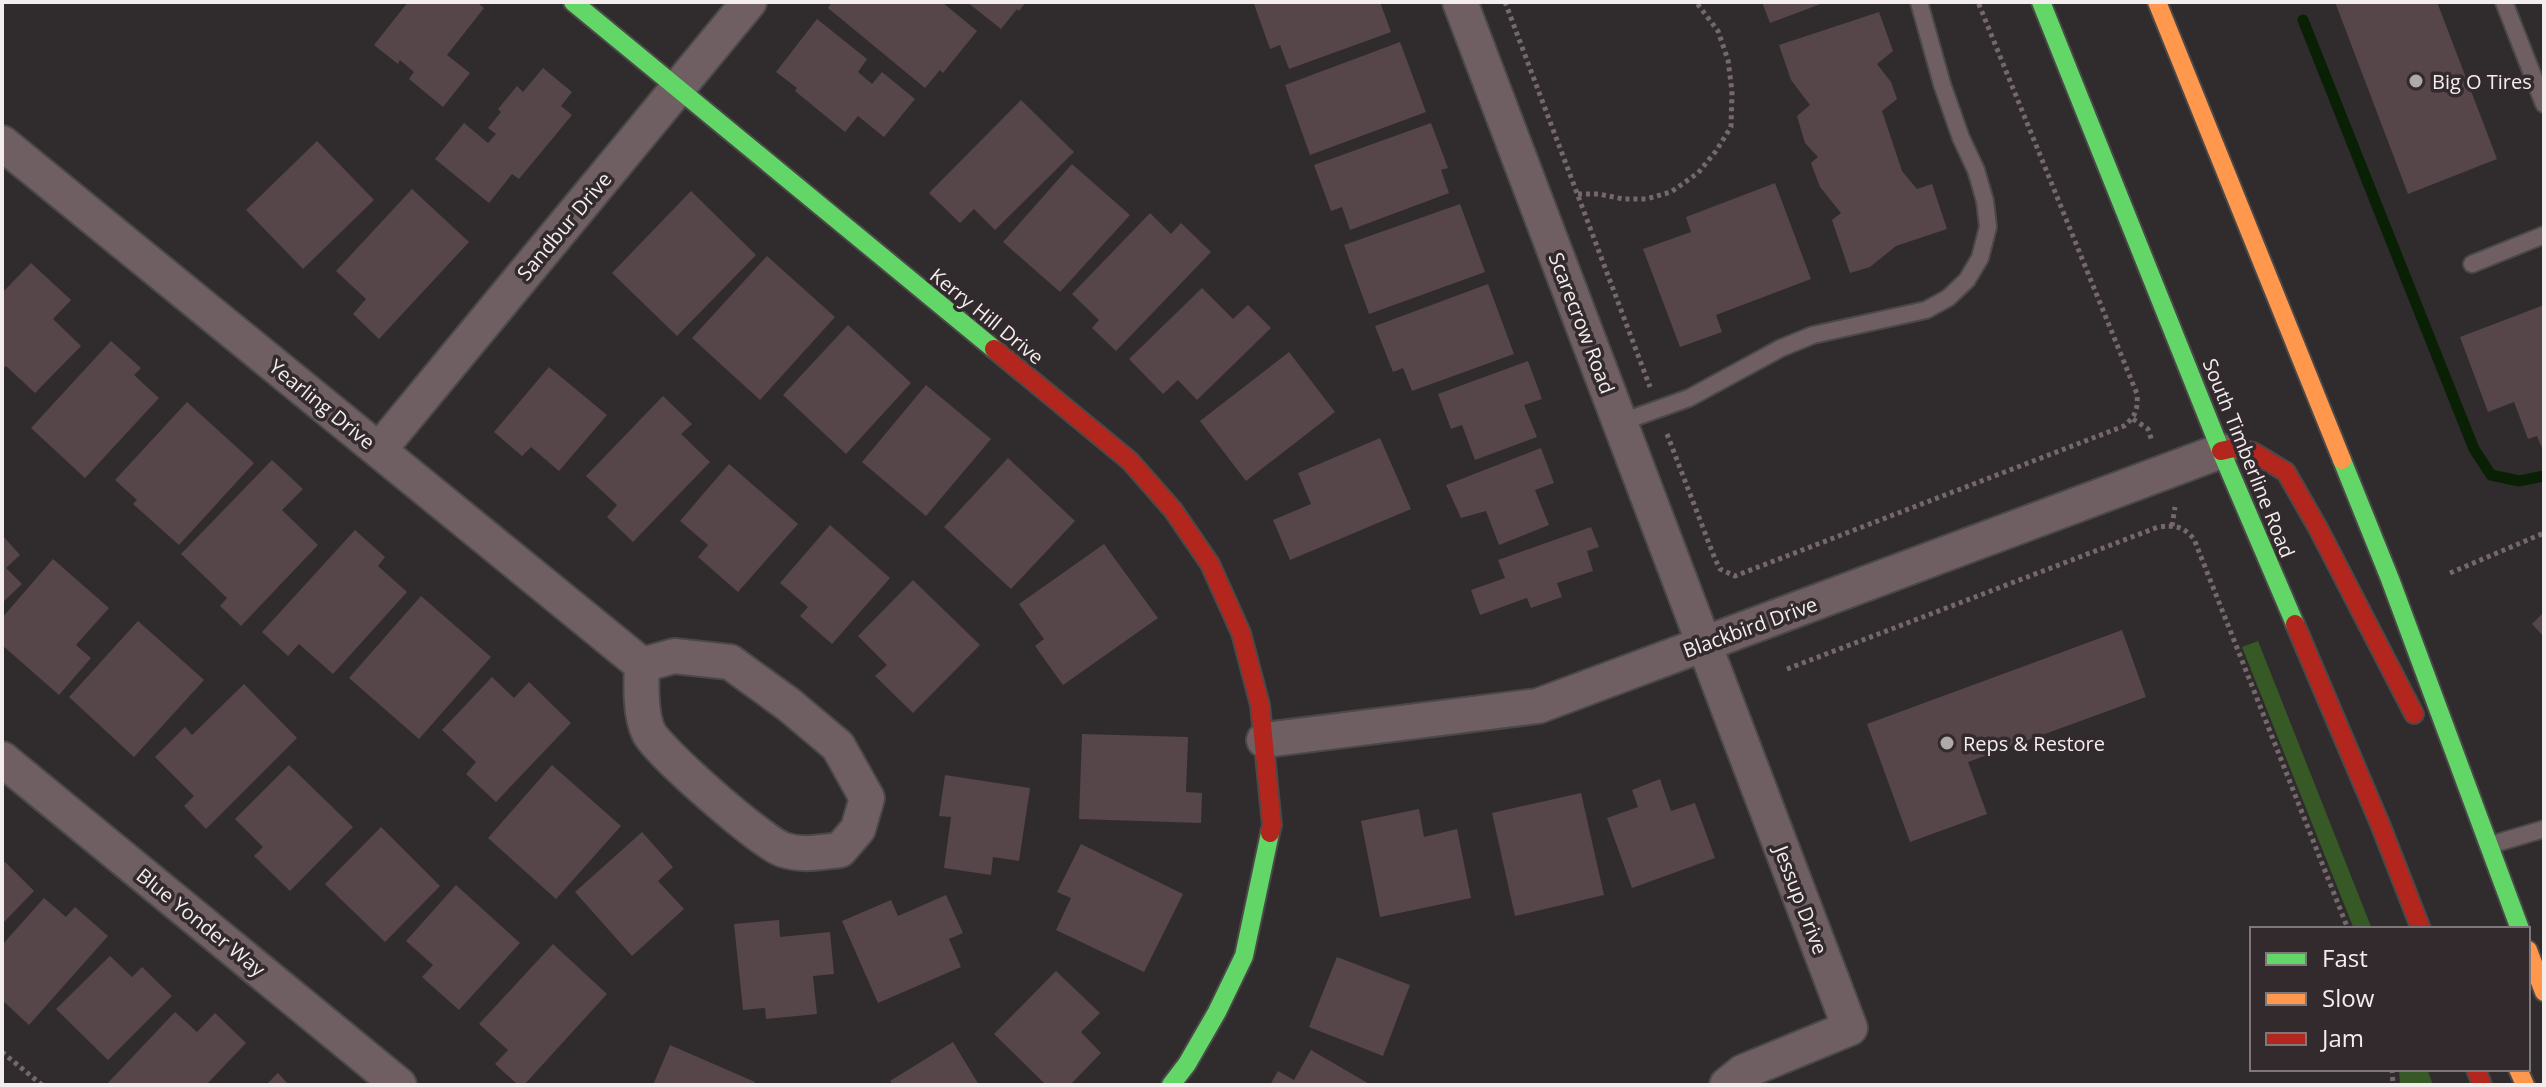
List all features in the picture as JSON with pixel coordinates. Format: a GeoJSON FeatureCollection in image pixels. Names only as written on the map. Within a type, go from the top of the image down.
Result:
{"type":"FeatureCollection","features":[{"type":"Feature","properties":{"kind":"main road","name":"Kerry Hill Drive"},"geometry":{"type":"LineString","coordinates":[[573,2],[1130,461],[1173,510],[1210,564],[1241,633],[1260,705],[1264,740]]}},
{"type":"Feature","properties":{"kind":"main road","name":"South Timberline Road"},"geometry":{"type":"LineString","coordinates":[[2041,2],[2221,451],[2380,824],[2420,927]]}},
{"type":"Feature","properties":{"kind":"main road"},"geometry":{"type":"LineString","coordinates":[[2157,2],[2390,579],[2519,927]]}},
{"type":"Feature","properties":{"kind":"main road"},"geometry":{"type":"LineString","coordinates":[[2221,451],[2234,448],[2253,452],[2286,472],[2425,735]]}},
{"type":"Feature","properties":{"kind":"main road"},"geometry":{"type":"LineString","coordinates":[[1171,1085],[1217,1012],[1244,956],[1272,825],[1264,740]]}},
{"type":"Feature","properties":{"kind":"main road"},"geometry":{"type":"LineString","coordinates":[[2439,763],[2504,887]]}},
{"type":"Feature","properties":{"kind":"main road"},"geometry":{"type":"LineString","coordinates":[[2380,824],[2421,878]]}},
{"type":"Feature","properties":{"kind":"main road"},"geometry":{"type":"LineString","coordinates":[[2530,955],[2544,992]]}},
{"type":"Feature","properties":{"kind":"street","name":"Sandbur Drive"},"geometry":{"type":"LineString","coordinates":[[379,450],[749,2]]}},
{"type":"Feature","properties":{"kind":"street","name":"Scarecrow Road"},"geometry":{"type":"LineString","coordinates":[[1460,2],[1703,645]]}},
{"type":"Feature","properties":{"kind":"street","name":"Yearling Drive"},"geometry":{"type":"LineString","coordinates":[[2,143],[642,665]]}},
{"type":"Feature","properties":{"kind":"street","name":"Blackbird Drive"},"geometry":{"type":"LineString","coordinates":[[1264,740],[1538,706],[2221,451]]}},
{"type":"Feature","properties":{"kind":"street","name":"Jessup Drive"},"geometry":{"type":"LineString","coordinates":[[1703,645],[1850,1028],[1743,1072],[1727,1085]]}},
{"type":"Feature","properties":{"kind":"street"},"geometry":{"type":"LineString","coordinates":[[674,656],[730,662],[788,704],[838,746],[855,773],[867,798],[858,829],[840,850],[808,854],[782,850],[729,810],[678,765],[649,732],[641,698],[642,665],[674,656]]}},
{"type":"Feature","properties":{"kind":"street","name":"Blue Yonder Way"},"geometry":{"type":"LineString","coordinates":[[2,759],[399,1085]]}},
{"type":"Feature","properties":{"kind":"lane"},"geometry":{"type":"LineString","coordinates":[[1619,423],[1689,398],[1781,348],[1813,335],[1926,310],[1948,298],[1967,280],[1980,258],[1988,227],[1985,201],[1942,84],[1919,2]]}},
{"type":"Feature","properties":{"kind":"lane"},"geometry":{"type":"LineString","coordinates":[[2504,2],[2544,104]]}},
{"type":"Feature","properties":{"kind":"lane"},"geometry":{"type":"LineString","coordinates":[[2472,264],[2544,235]]}},
{"type":"Feature","properties":{"kind":"lane"},"geometry":{"type":"LineString","coordinates":[[2488,846],[2544,829]]}},
{"type":"Feature","properties":{"kind":"path"},"geometry":{"type":"LineString","coordinates":[[1505,2],[1650,386]]}},
{"type":"Feature","properties":{"kind":"path"},"geometry":{"type":"LineString","coordinates":[[1578,194],[1646,199],[1671,192],[1698,173],[1731,127],[1732,91],[1728,60],[1718,31],[1696,2]]}},
{"type":"Feature","properties":{"kind":"path"},"geometry":{"type":"LineString","coordinates":[[1665,428],[1715,559],[1720,569],[1735,576],[2124,426],[2133,419],[2138,409],[2137,394],[1978,2]]}},
{"type":"Feature","properties":{"kind":"path"},"geometry":{"type":"LineString","coordinates":[[2133,419],[2148,429]]}},
{"type":"Feature","properties":{"kind":"path"},"geometry":{"type":"LineString","coordinates":[[2172,526],[2175,506]]}},
{"type":"Feature","properties":{"kind":"path"},"geometry":{"type":"LineString","coordinates":[[1787,669],[2158,527],[2185,528],[2194,539],[2347,927]]}},
{"type":"Feature","properties":{"kind":"path"},"geometry":{"type":"LineString","coordinates":[[2450,573],[2544,533]]}},
{"type":"Feature","properties":{"kind":"path"},"geometry":{"type":"LineString","coordinates":[[2,1052],[42,1085]]}},
{"type":"Feature","properties":{"kind":"green space"},"geometry":{"type":"Polygon","coordinates":[[[2258,641],[2371,927],[2353,927],[2242,647],[2258,641]]]}},
{"type":"Feature","properties":{"kind":"green space"},"geometry":{"type":"Polygon","coordinates":[[[2399,1071],[2428,1071],[2433,1085],[2400,1085],[2399,1071]]]}},
{"type":"Feature","properties":{"kind":"building"},"geometry":{"type":"Polygon","coordinates":[[[408,2],[477,2],[484,8],[447,55],[470,73],[443,107],[409,79],[414,72],[374,45],[408,2]]]}},
{"type":"Feature","properties":{"kind":"building"},"geometry":{"type":"Polygon","coordinates":[[[832,2],[942,2],[977,31],[943,73],[940,70],[925,88],[828,8],[832,2]]]}},
{"type":"Feature","properties":{"kind":"building"},"geometry":{"type":"Polygon","coordinates":[[[967,2],[1026,2],[1001,29],[967,2]]]}},
{"type":"Feature","properties":{"kind":"building"},"geometry":{"type":"Polygon","coordinates":[[[1380,2],[1391,32],[1289,69],[1280,45],[1270,49],[1254,4],[1380,2]]]}},
{"type":"Feature","properties":{"kind":"building"},"geometry":{"type":"Polygon","coordinates":[[[1762,2],[1826,2],[1770,23],[1762,2]]]}},
{"type":"Feature","properties":{"kind":"building","name":"Big O Tires"},"geometry":{"type":"Polygon","coordinates":[[[2335,2],[2437,2],[2497,159],[2408,194],[2335,2]]]}},
{"type":"Feature","properties":{"kind":"building"},"geometry":{"type":"Polygon","coordinates":[[[1879,12],[1893,51],[1877,64],[1891,82],[1897,99],[1882,111],[1902,171],[1917,189],[1932,184],[1947,229],[1896,246],[1870,267],[1850,273],[1832,220],[1841,213],[1820,187],[1811,163],[1818,157],[1805,143],[1797,116],[1810,105],[1791,80],[1779,45],[1879,12]]]}},
{"type":"Feature","properties":{"kind":"building"},"geometry":{"type":"Polygon","coordinates":[[[817,19],[867,59],[858,72],[872,84],[882,72],[915,99],[884,137],[858,116],[845,132],[776,72],[817,19]]]}},
{"type":"Feature","properties":{"kind":"building"},"geometry":{"type":"Polygon","coordinates":[[[1400,42],[1426,112],[1310,155],[1285,85],[1400,42]]]}},
{"type":"Feature","properties":{"kind":"building"},"geometry":{"type":"Polygon","coordinates":[[[543,68],[572,92],[561,106],[572,115],[519,179],[512,174],[489,203],[435,159],[464,123],[488,143],[496,134],[488,128],[501,112],[498,109],[517,86],[523,92],[543,68]]]}},
{"type":"Feature","properties":{"kind":"building"},"geometry":{"type":"Polygon","coordinates":[[[1021,100],[1074,152],[995,230],[974,209],[960,223],[929,193],[1021,100]]]}},
{"type":"Feature","properties":{"kind":"building"},"geometry":{"type":"Polygon","coordinates":[[[1431,123],[1448,168],[1441,170],[1449,193],[1350,230],[1342,207],[1331,211],[1314,165],[1431,123]]]}},
{"type":"Feature","properties":{"kind":"building"},"geometry":{"type":"Polygon","coordinates":[[[317,141],[374,200],[303,269],[246,210],[317,141]]]}},
{"type":"Feature","properties":{"kind":"building"},"geometry":{"type":"Polygon","coordinates":[[[1072,164],[1130,215],[1060,292],[1003,242],[1072,164]]]}},
{"type":"Feature","properties":{"kind":"building"},"geometry":{"type":"Polygon","coordinates":[[[1775,183],[1811,279],[1716,315],[1722,332],[1680,347],[1643,249],[1691,232],[1686,217],[1775,183]]]}},
{"type":"Feature","properties":{"kind":"building"},"geometry":{"type":"Polygon","coordinates":[[[412,189],[469,242],[379,339],[353,314],[366,299],[336,271],[412,189]]]}},
{"type":"Feature","properties":{"kind":"building"},"geometry":{"type":"Polygon","coordinates":[[[691,191],[756,255],[677,336],[612,273],[691,191]]]}},
{"type":"Feature","properties":{"kind":"building"},"geometry":{"type":"Polygon","coordinates":[[[1460,204],[1485,272],[1369,314],[1344,245],[1460,204]]]}},
{"type":"Feature","properties":{"kind":"building"},"geometry":{"type":"Polygon","coordinates":[[[1150,213],[1171,234],[1181,223],[1211,252],[1116,351],[1092,328],[1099,320],[1072,294],[1150,213]]]}},
{"type":"Feature","properties":{"kind":"building"},"geometry":{"type":"Polygon","coordinates":[[[767,256],[835,317],[760,400],[692,338],[767,256]]]}},
{"type":"Feature","properties":{"kind":"building"},"geometry":{"type":"Polygon","coordinates":[[[31,263],[71,300],[53,319],[81,346],[35,393],[6,366],[2,370],[2,293],[31,263]]]}},
{"type":"Feature","properties":{"kind":"building"},"geometry":{"type":"Polygon","coordinates":[[[1488,284],[1514,354],[1412,391],[1403,368],[1393,372],[1375,326],[1488,284]]]}},
{"type":"Feature","properties":{"kind":"building"},"geometry":{"type":"Polygon","coordinates":[[[1202,288],[1233,319],[1248,305],[1271,328],[1197,400],[1178,380],[1163,394],[1129,359],[1202,288]]]}},
{"type":"Feature","properties":{"kind":"building"},"geometry":{"type":"Polygon","coordinates":[[[2544,305],[2544,453],[2537,436],[2528,439],[2514,402],[2488,412],[2460,337],[2544,305]]]}},
{"type":"Feature","properties":{"kind":"building"},"geometry":{"type":"Polygon","coordinates":[[[848,325],[911,383],[846,454],[783,395],[848,325]]]}},
{"type":"Feature","properties":{"kind":"building"},"geometry":{"type":"Polygon","coordinates":[[[111,341],[141,368],[134,375],[159,398],[85,478],[31,428],[111,341]]]}},
{"type":"Feature","properties":{"kind":"building"},"geometry":{"type":"Polygon","coordinates":[[[1289,352],[1335,412],[1246,481],[1200,421],[1289,352]]]}},
{"type":"Feature","properties":{"kind":"building"},"geometry":{"type":"Polygon","coordinates":[[[1528,361],[1542,399],[1524,405],[1537,437],[1475,460],[1462,425],[1451,429],[1438,394],[1528,361]]]}},
{"type":"Feature","properties":{"kind":"building"},"geometry":{"type":"Polygon","coordinates":[[[549,367],[607,415],[559,471],[531,447],[522,456],[494,432],[549,367]]]}},
{"type":"Feature","properties":{"kind":"building"},"geometry":{"type":"Polygon","coordinates":[[[926,385],[991,439],[926,516],[862,462],[926,385]]]}},
{"type":"Feature","properties":{"kind":"building"},"geometry":{"type":"Polygon","coordinates":[[[663,396],[692,424],[681,434],[710,462],[633,542],[607,517],[617,505],[586,476],[663,396]]]}},
{"type":"Feature","properties":{"kind":"building"},"geometry":{"type":"Polygon","coordinates":[[[187,402],[254,463],[179,545],[133,504],[137,500],[115,480],[187,402]]]}},
{"type":"Feature","properties":{"kind":"building"},"geometry":{"type":"Polygon","coordinates":[[[1380,438],[1411,509],[1290,560],[1273,520],[1311,504],[1298,473],[1380,438]]]}},
{"type":"Feature","properties":{"kind":"building"},"geometry":{"type":"Polygon","coordinates":[[[1541,448],[1554,483],[1535,490],[1549,525],[1499,545],[1486,511],[1461,518],[1446,485],[1541,448]]]}},
{"type":"Feature","properties":{"kind":"building"},"geometry":{"type":"Polygon","coordinates":[[[1008,458],[1075,521],[1011,589],[944,527],[1008,458]]]}},
{"type":"Feature","properties":{"kind":"building"},"geometry":{"type":"Polygon","coordinates":[[[272,460],[303,489],[282,510],[318,545],[241,626],[220,606],[227,598],[181,554],[272,460]]]}},
{"type":"Feature","properties":{"kind":"building"},"geometry":{"type":"Polygon","coordinates":[[[729,464],[798,524],[738,592],[698,557],[708,545],[680,521],[729,464]]]}},
{"type":"Feature","properties":{"kind":"building"},"geometry":{"type":"Polygon","coordinates":[[[830,525],[890,578],[832,644],[800,616],[808,607],[780,583],[830,525]]]}},
{"type":"Feature","properties":{"kind":"building"},"geometry":{"type":"Polygon","coordinates":[[[1591,527],[1599,547],[1587,551],[1593,571],[1557,583],[1562,597],[1531,608],[1527,598],[1480,615],[1471,590],[1505,578],[1498,560],[1591,527]]]}},
{"type":"Feature","properties":{"kind":"building"},"geometry":{"type":"Polygon","coordinates":[[[355,530],[385,557],[378,566],[407,592],[333,674],[299,644],[288,656],[262,632],[355,530]]]}},
{"type":"Feature","properties":{"kind":"building"},"geometry":{"type":"Polygon","coordinates":[[[2,535],[20,555],[6,568],[22,584],[2,603],[2,535]]]}},
{"type":"Feature","properties":{"kind":"building"},"geometry":{"type":"Polygon","coordinates":[[[1104,544],[1158,618],[1063,685],[1035,646],[1044,639],[1019,604],[1104,544]]]}},
{"type":"Feature","properties":{"kind":"building"},"geometry":{"type":"Polygon","coordinates":[[[53,559],[109,608],[76,645],[91,658],[59,695],[2,645],[2,618],[53,559]]]}},
{"type":"Feature","properties":{"kind":"building"},"geometry":{"type":"Polygon","coordinates":[[[913,580],[980,645],[913,713],[875,676],[887,665],[858,636],[913,580]]]}},
{"type":"Feature","properties":{"kind":"building"},"geometry":{"type":"Polygon","coordinates":[[[421,596],[491,657],[419,739],[349,678],[421,596]]]}},
{"type":"Feature","properties":{"kind":"building"},"geometry":{"type":"Polygon","coordinates":[[[2544,612],[2544,637],[2532,624],[2544,612]]]}},
{"type":"Feature","properties":{"kind":"building"},"geometry":{"type":"Polygon","coordinates":[[[138,621],[204,680],[134,757],[69,697],[138,621]]]}},
{"type":"Feature","properties":{"kind":"building","name":"Reps & Restore"},"geometry":{"type":"Polygon","coordinates":[[[2122,630],[2146,697],[1968,762],[1987,814],[1910,842],[1867,724],[2122,630]]]}},
{"type":"Feature","properties":{"kind":"building"},"geometry":{"type":"Polygon","coordinates":[[[492,677],[514,698],[529,682],[571,723],[496,802],[466,774],[476,762],[442,730],[492,677]]]}},
{"type":"Feature","properties":{"kind":"building"},"geometry":{"type":"Polygon","coordinates":[[[244,684],[297,738],[206,829],[184,806],[194,796],[155,757],[185,727],[192,735],[244,684]]]}},
{"type":"Feature","properties":{"kind":"building"},"geometry":{"type":"Polygon","coordinates":[[[1082,734],[1188,737],[1186,792],[1202,793],[1201,823],[1079,819],[1082,734]]]}},
{"type":"Feature","properties":{"kind":"building"},"geometry":{"type":"Polygon","coordinates":[[[289,765],[353,827],[290,891],[254,856],[263,847],[235,819],[289,765]]]}},
{"type":"Feature","properties":{"kind":"building"},"geometry":{"type":"Polygon","coordinates":[[[552,765],[621,826],[556,899],[488,838],[552,765]]]}},
{"type":"Feature","properties":{"kind":"building"},"geometry":{"type":"Polygon","coordinates":[[[945,775],[1030,788],[1019,861],[993,857],[991,875],[944,868],[951,817],[939,816],[945,775]]]}},
{"type":"Feature","properties":{"kind":"building"},"geometry":{"type":"Polygon","coordinates":[[[1660,779],[1671,811],[1695,803],[1715,858],[1632,888],[1607,818],[1638,807],[1632,790],[1660,779]]]}},
{"type":"Feature","properties":{"kind":"building"},"geometry":{"type":"Polygon","coordinates":[[[1581,793],[1604,895],[1515,916],[1492,813],[1581,793]]]}},
{"type":"Feature","properties":{"kind":"building"},"geometry":{"type":"Polygon","coordinates":[[[1419,809],[1424,837],[1457,829],[1471,898],[1380,917],[1361,821],[1419,809]]]}},
{"type":"Feature","properties":{"kind":"building"},"geometry":{"type":"Polygon","coordinates":[[[381,827],[440,886],[385,942],[325,884],[381,827]]]}},
{"type":"Feature","properties":{"kind":"building"},"geometry":{"type":"Polygon","coordinates":[[[642,832],[673,867],[658,881],[684,909],[632,956],[575,892],[642,832]]]}},
{"type":"Feature","properties":{"kind":"building"},"geometry":{"type":"Polygon","coordinates":[[[1081,844],[1183,894],[1144,972],[1056,930],[1071,898],[1057,892],[1081,844]]]}},
{"type":"Feature","properties":{"kind":"building"},"geometry":{"type":"Polygon","coordinates":[[[5,862],[34,891],[2,924],[2,864],[5,862]]]}},
{"type":"Feature","properties":{"kind":"building"},"geometry":{"type":"Polygon","coordinates":[[[456,885],[520,943],[459,1010],[422,977],[433,965],[406,941],[456,885]]]}},
{"type":"Feature","properties":{"kind":"building"},"geometry":{"type":"Polygon","coordinates":[[[946,895],[963,933],[949,939],[961,967],[878,1003],[842,921],[891,900],[898,916],[946,895]]]}},
{"type":"Feature","properties":{"kind":"building"},"geometry":{"type":"Polygon","coordinates":[[[44,898],[66,917],[75,907],[108,936],[29,1025],[2,1000],[2,945],[44,898]]]}},
{"type":"Feature","properties":{"kind":"building"},"geometry":{"type":"Polygon","coordinates":[[[779,920],[780,937],[830,932],[834,974],[813,976],[817,1014],[766,1019],[765,1008],[743,1010],[734,924],[779,920]]]}},
{"type":"Feature","properties":{"kind":"building"},"geometry":{"type":"Polygon","coordinates":[[[553,944],[607,994],[524,1085],[518,1085],[495,1064],[508,1050],[479,1024],[553,944]]]}},
{"type":"Feature","properties":{"kind":"building"},"geometry":{"type":"Polygon","coordinates":[[[110,956],[132,977],[142,967],[172,996],[108,1060],[56,1009],[110,956]]]}},
{"type":"Feature","properties":{"kind":"building"},"geometry":{"type":"Polygon","coordinates":[[[1337,957],[1410,985],[1383,1056],[1309,1027],[1337,957]]]}},
{"type":"Feature","properties":{"kind":"building"},"geometry":{"type":"Polygon","coordinates":[[[1056,971],[1100,1013],[1081,1032],[1101,1053],[1070,1085],[1046,1085],[994,1034],[1056,971]]]}},
{"type":"Feature","properties":{"kind":"building"},"geometry":{"type":"Polygon","coordinates":[[[175,1012],[197,1032],[215,1013],[246,1043],[206,1085],[106,1085],[175,1012]]]}},
{"type":"Feature","properties":{"kind":"building"},"geometry":{"type":"Polygon","coordinates":[[[953,1042],[979,1085],[893,1085],[890,1081],[953,1042]]]}},
{"type":"Feature","properties":{"kind":"building"},"geometry":{"type":"Polygon","coordinates":[[[670,1045],[755,1082],[753,1085],[653,1085],[670,1045]]]}},
{"type":"Feature","properties":{"kind":"building"},"geometry":{"type":"Polygon","coordinates":[[[1311,1050],[1371,1085],[1270,1085],[1278,1071],[1294,1080],[1311,1050]]]}},
{"type":"Feature","properties":{"kind":"building"},"geometry":{"type":"Polygon","coordinates":[[[278,1073],[289,1085],[266,1085],[278,1073]]]}},
{"type":"Feature","properties":{"kind":"waterway"},"geometry":{"type":"LineString","coordinates":[[2303,20],[2474,449],[2491,475],[2519,481],[2544,476]]}},
{"type":"Feature","properties":{"kind":"traffic: fast"},"geometry":{"type":"LineString","coordinates":[[573,2],[994,349]]}},
{"type":"Feature","properties":{"kind":"traffic: fast"},"geometry":{"type":"LineString","coordinates":[[2041,2],[2221,451],[2295,624]]}},
{"type":"Feature","properties":{"kind":"traffic: fast"},"geometry":{"type":"LineString","coordinates":[[2342,460],[2390,579],[2519,927]]}},
{"type":"Feature","properties":{"kind":"traffic: fast"},"geometry":{"type":"LineString","coordinates":[[1171,1085],[1217,1012],[1244,956],[1270,833]]}},
{"type":"Feature","properties":{"kind":"traffic: slow"},"geometry":{"type":"LineString","coordinates":[[2157,2],[2342,460]]}},
{"type":"Feature","properties":{"kind":"traffic: slow"},"geometry":{"type":"LineString","coordinates":[[2530,955],[2544,992]]}},
{"type":"Feature","properties":{"kind":"traffic: slow"},"geometry":{"type":"LineString","coordinates":[[2519,1071],[2525,1085]]}},
{"type":"Feature","properties":{"kind":"traffic: jam"},"geometry":{"type":"LineString","coordinates":[[994,349],[1130,461],[1173,510],[1210,564],[1241,633],[1260,705],[1272,825],[1270,833]]}},
{"type":"Feature","properties":{"kind":"traffic: jam"},"geometry":{"type":"LineString","coordinates":[[2221,451],[2234,448],[2253,452],[2286,472],[2414,714]]}},
{"type":"Feature","properties":{"kind":"traffic: jam"},"geometry":{"type":"LineString","coordinates":[[2295,624],[2420,927]]}},
{"type":"Feature","properties":{"kind":"traffic: jam"},"geometry":{"type":"LineString","coordinates":[[2477,1071],[2482,1085]]}},
{"type":"Feature","properties":{"kind":"place","name":"Big O Tires"},"geometry":{"type":"Point","coordinates":[2416,81]}},
{"type":"Feature","properties":{"kind":"place","name":"Reps & Restore"},"geometry":{"type":"Point","coordinates":[1947,743]}}]}
